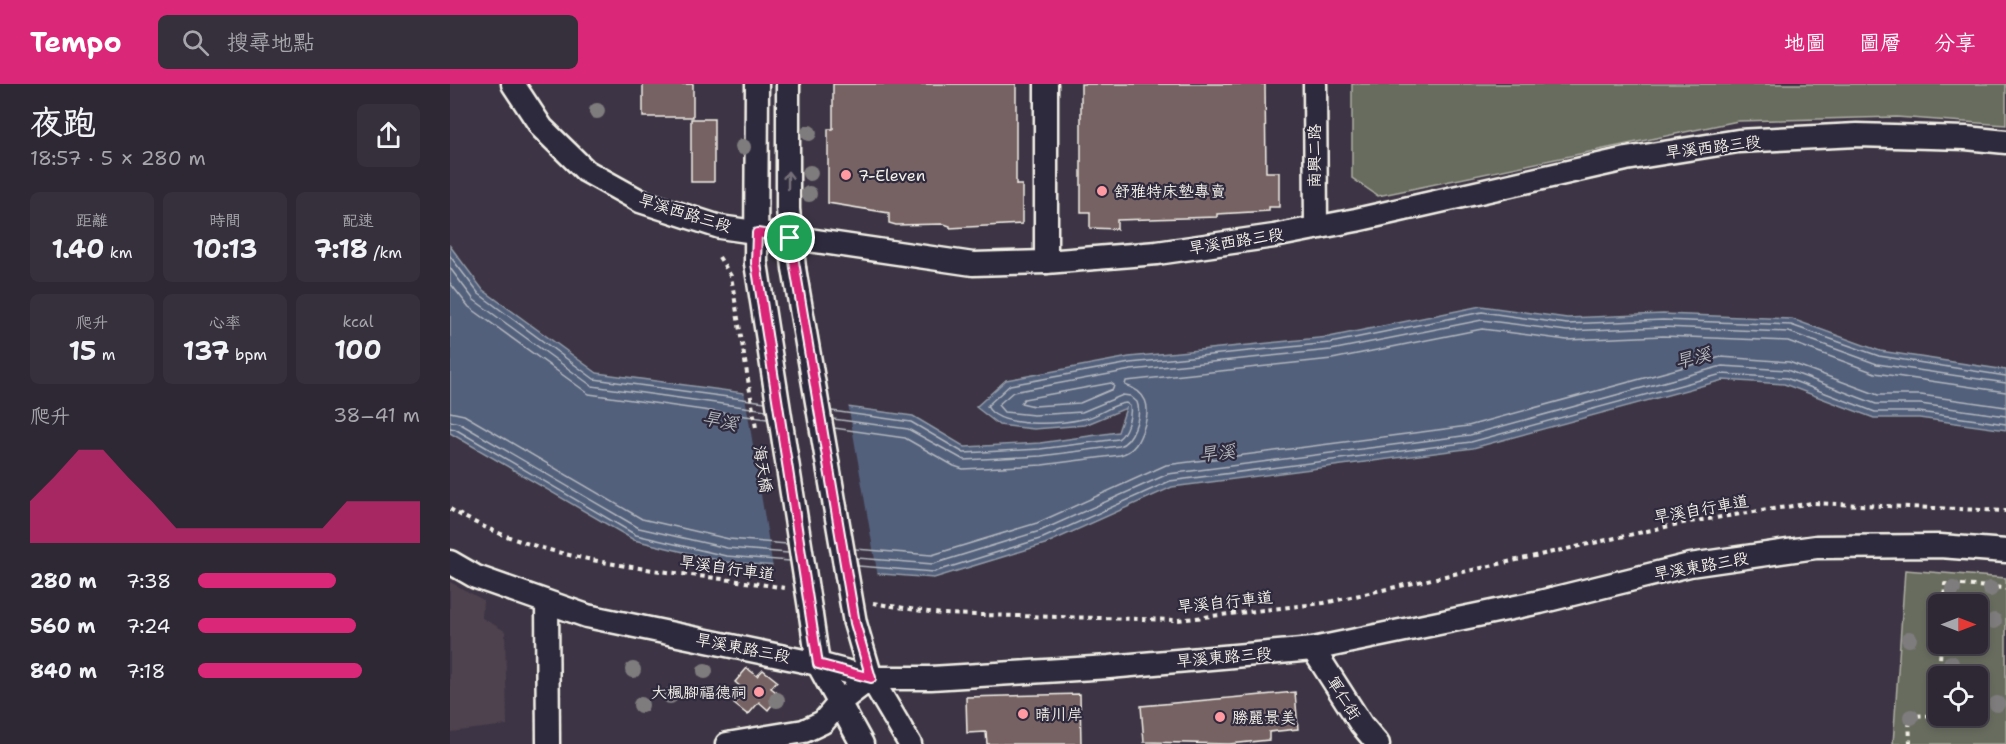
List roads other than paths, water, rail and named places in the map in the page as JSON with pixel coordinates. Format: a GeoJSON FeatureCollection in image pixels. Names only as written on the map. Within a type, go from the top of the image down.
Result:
{"type":"FeatureCollection","features":[{"type":"Feature","properties":{"kind":"street","name":"旱溪西路三段"},"geometry":{"type":"LineString","coordinates":[[513,84],[542,128],[586,171],[640,201],[720,226],[973,264],[1046,262],[1157,253],[1316,227],[1626,159],[1738,141],[1857,135],[1966,138],[2006,142]]}},
{"type":"Feature","properties":{"kind":"street","name":"海天橋"},"geometry":{"type":"LineString","coordinates":[[758,84],[756,263],[818,664]]}},
{"type":"Feature","properties":{"kind":"street"},"geometry":{"type":"LineString","coordinates":[[788,84],[790,238],[855,623],[871,678],[910,744]]}},
{"type":"Feature","properties":{"kind":"street"},"geometry":{"type":"LineString","coordinates":[[1046,84],[1046,262]]}},
{"type":"Feature","properties":{"kind":"street","name":"南興二路"},"geometry":{"type":"LineString","coordinates":[[1315,84],[1316,227]]}},
{"type":"Feature","properties":{"kind":"street","name":"旱溪東路三段"},"geometry":{"type":"LineString","coordinates":[[450,562],[476,577],[587,616],[818,664],[871,678],[931,678],[1040,672],[1313,649],[1540,602],[1690,565],[1816,547],[1940,546],[2006,551]]}},
{"type":"Feature","properties":{"kind":"street"},"geometry":{"type":"LineString","coordinates":[[547,603],[548,744]]}},
{"type":"Feature","properties":{"kind":"street","name":"軍仁街"},"geometry":{"type":"LineString","coordinates":[[1313,649],[1361,724],[1378,744]]}},
{"type":"Feature","properties":{"kind":"street"},"geometry":{"type":"LineString","coordinates":[[818,664],[841,701],[862,744]]}},
{"type":"Feature","properties":{"kind":"street"},"geometry":{"type":"LineString","coordinates":[[727,744],[767,741],[804,731],[823,723],[841,701],[871,678]]}},
{"type":"Feature","properties":{"kind":"water","name":"旱溪"},"geometry":{"type":"Polygon","coordinates":[[[450,246],[483,290],[597,373],[913,416],[965,447],[1040,443],[1118,432],[1126,408],[1085,425],[1034,429],[999,425],[976,407],[1006,380],[1129,357],[1329,337],[1481,306],[1567,318],[1663,314],[1792,319],[1880,351],[2006,370],[2006,430],[1919,418],[1874,418],[1784,384],[1723,380],[1473,448],[1172,487],[1045,544],[934,578],[725,562],[634,540],[450,433],[450,246]]]}},
{"type":"Feature","properties":{"kind":"place","name":"7-Eleven"},"geometry":{"type":"Point","coordinates":[846,175]}},
{"type":"Feature","properties":{"kind":"place","name":"舒雅特床墊專賣"},"geometry":{"type":"Point","coordinates":[1102,191]}},
{"type":"Feature","properties":{"kind":"place","name":"大楓腳福德祠"},"geometry":{"type":"Point","coordinates":[759,692]}},
{"type":"Feature","properties":{"kind":"place","name":"晴川岸"},"geometry":{"type":"Point","coordinates":[1023,714]}},
{"type":"Feature","properties":{"kind":"place","name":"勝麗景美"},"geometry":{"type":"Point","coordinates":[1220,717]}}]}
